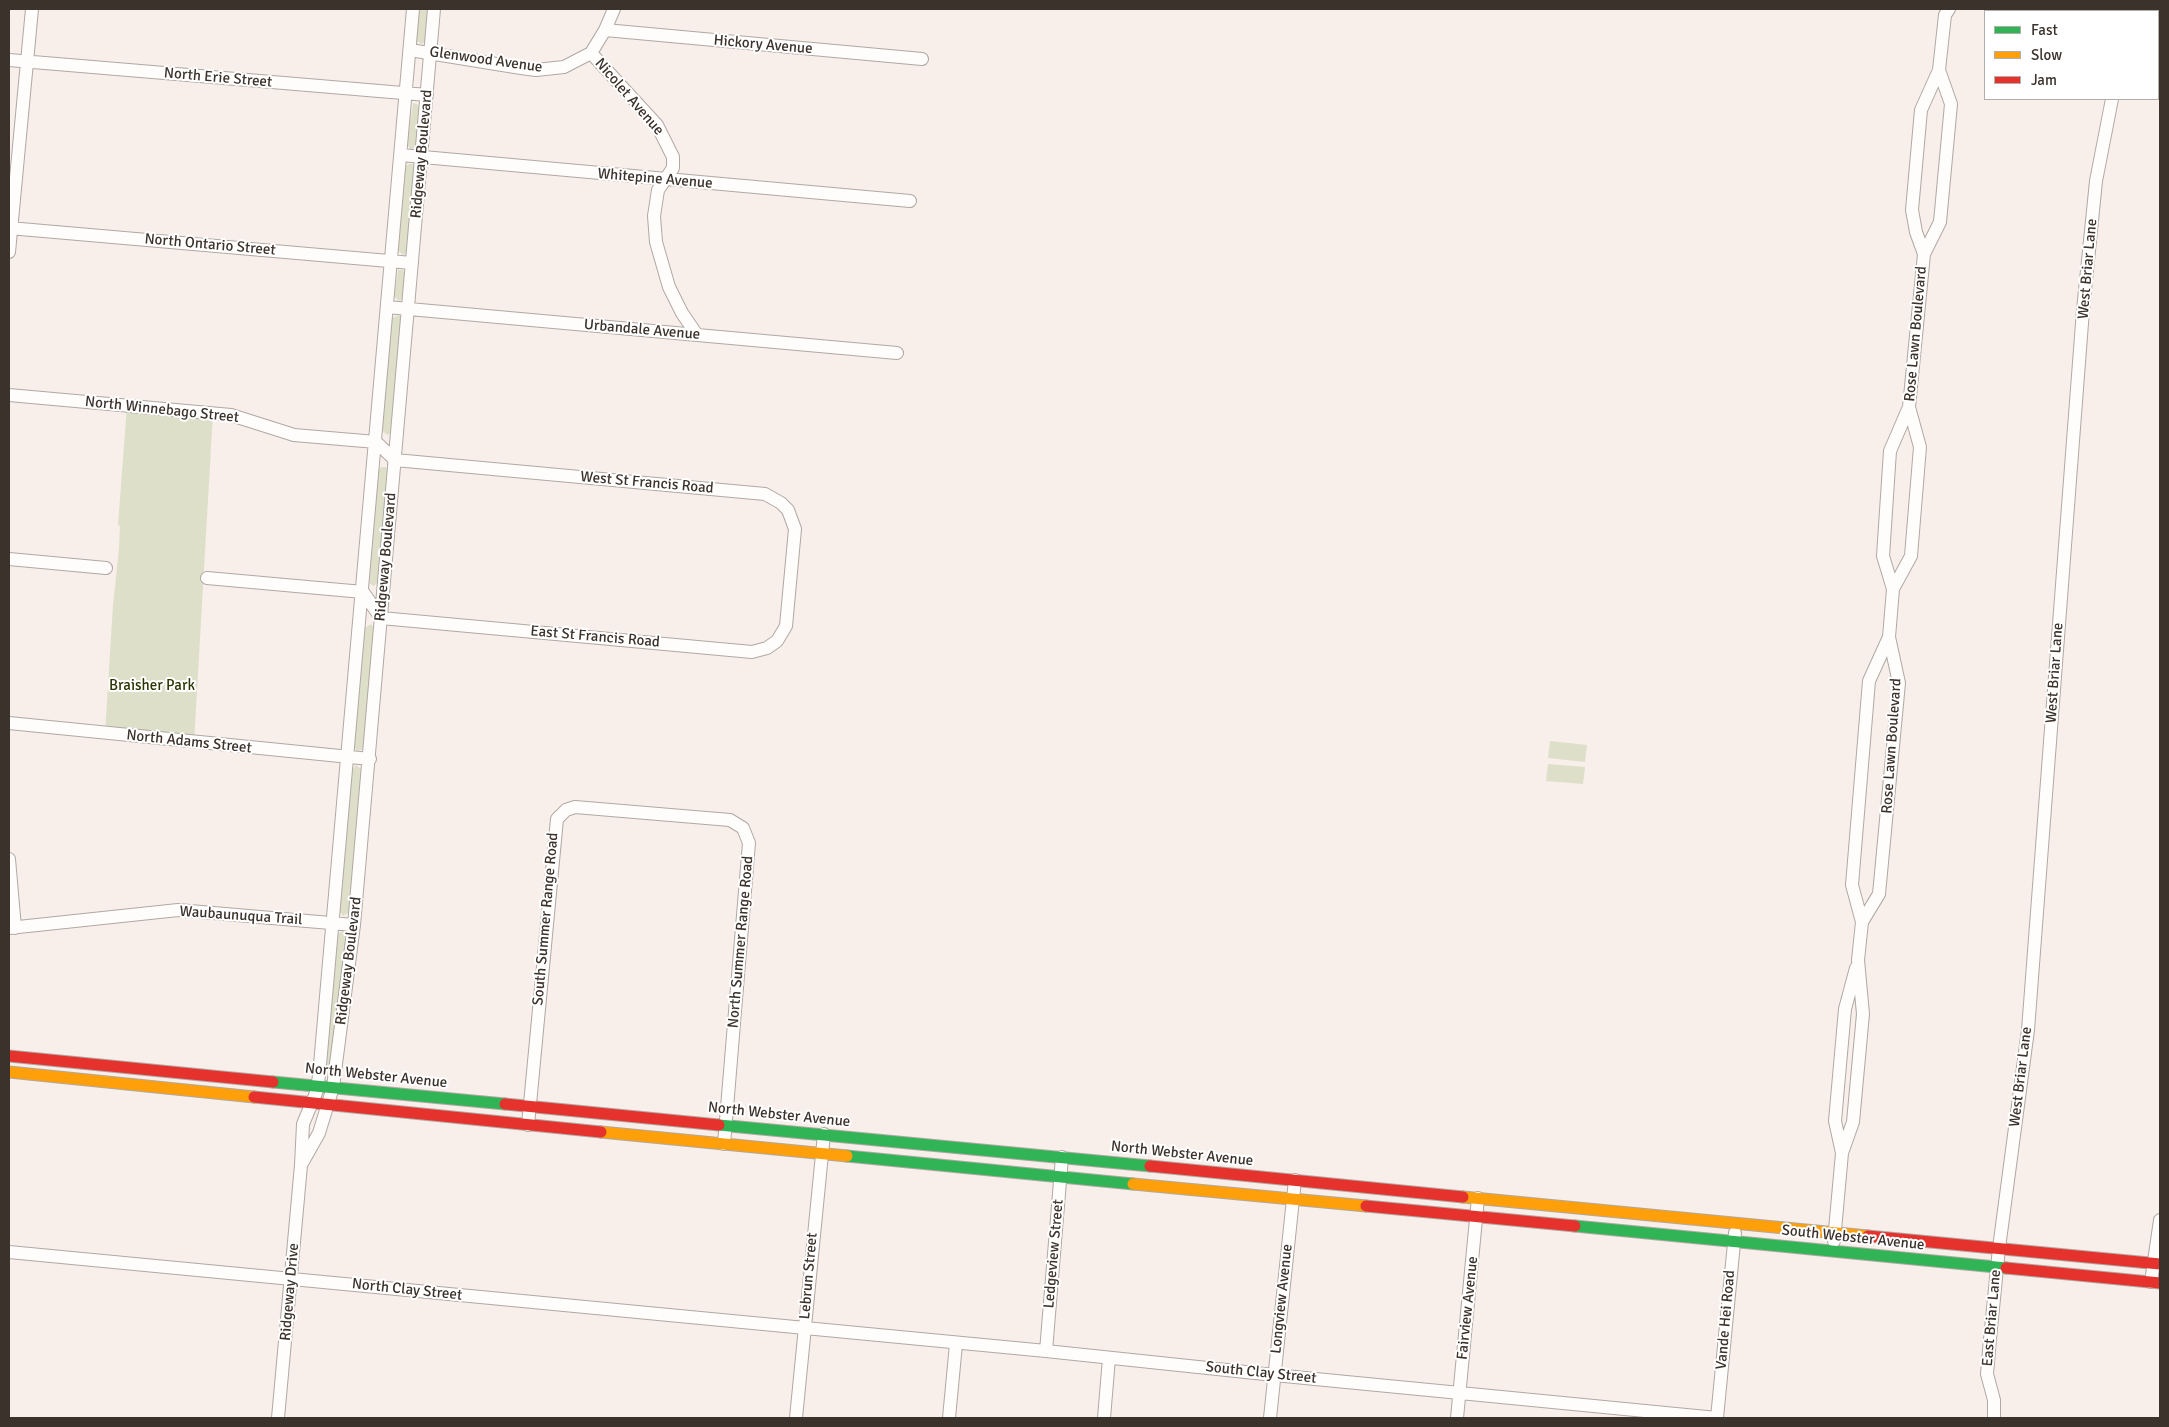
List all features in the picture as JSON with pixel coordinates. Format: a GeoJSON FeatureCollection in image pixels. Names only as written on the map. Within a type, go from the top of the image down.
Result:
{"type":"FeatureCollection","features":[{"type":"Feature","properties":{"kind":"main road","name":"North Webster Avenue"},"geometry":{"type":"LineString","coordinates":[[9,1056],[1547,1204]]}},
{"type":"Feature","properties":{"kind":"main road"},"geometry":{"type":"LineString","coordinates":[[9,1072],[528,1125],[1477,1217]]}},
{"type":"Feature","properties":{"kind":"main road","name":"South Webster Avenue"},"geometry":{"type":"LineString","coordinates":[[1547,1204],[2156,1264]]}},
{"type":"Feature","properties":{"kind":"main road","name":"South Webster Avenue"},"geometry":{"type":"LineString","coordinates":[[1477,1217],[2155,1282]]}},
{"type":"Feature","properties":{"kind":"street"},"geometry":{"type":"LineString","coordinates":[[9,252],[32,9]]}},
{"type":"Feature","properties":{"kind":"street","name":"Ridgeway Boulevard"},"geometry":{"type":"LineString","coordinates":[[312,1103],[318,1086],[334,923],[413,9]]}},
{"type":"Feature","properties":{"kind":"street","name":"Ridgeway Boulevard"},"geometry":{"type":"LineString","coordinates":[[328,1105],[333,1087],[354,924],[370,759],[434,9]]}},
{"type":"Feature","properties":{"kind":"street"},"geometry":{"type":"LineString","coordinates":[[591,53],[605,30],[614,9]]}},
{"type":"Feature","properties":{"kind":"street","name":"Rose Lawn Boulevard"},"geometry":{"type":"LineString","coordinates":[[1833,1251],[1842,1153],[1854,1122],[1863,1014],[1858,960],[1862,922],[1879,894],[1896,721],[1899,682],[1889,637],[1893,589],[1911,556],[1920,447],[1909,407],[1924,254],[1940,222],[1951,104],[1939,70],[1946,11]]}},
{"type":"Feature","properties":{"kind":"street","name":"Hickory Avenue"},"geometry":{"type":"LineString","coordinates":[[605,30],[922,59]]}},
{"type":"Feature","properties":{"kind":"street","name":"Glenwood Avenue"},"geometry":{"type":"LineString","coordinates":[[410,50],[536,70],[564,67],[591,53]]}},
{"type":"Feature","properties":{"kind":"street","name":"Nicolet Avenue"},"geometry":{"type":"LineString","coordinates":[[591,53],[647,113],[664,137],[674,163],[673,168],[658,190],[654,216],[659,256],[669,287],[682,313],[697,335]]}},
{"type":"Feature","properties":{"kind":"street","name":"North Erie Street"},"geometry":{"type":"LineString","coordinates":[[9,60],[427,95]]}},
{"type":"Feature","properties":{"kind":"street"},"geometry":{"type":"LineString","coordinates":[[1924,254],[1916,232],[1912,210],[1921,110],[1939,70]]}},
{"type":"Feature","properties":{"kind":"street","name":"West Briar Lane"},"geometry":{"type":"LineString","coordinates":[[1998,1248],[2028,1030],[2084,310],[2096,182],[2112,100]]}},
{"type":"Feature","properties":{"kind":"street","name":"Whitepine Avenue"},"geometry":{"type":"LineString","coordinates":[[401,155],[910,201]]}},
{"type":"Feature","properties":{"kind":"street","name":"North Ontario Street"},"geometry":{"type":"LineString","coordinates":[[10,228],[412,263]]}},
{"type":"Feature","properties":{"kind":"street","name":"Urbandale Avenue"},"geometry":{"type":"LineString","coordinates":[[387,307],[896,353]]}},
{"type":"Feature","properties":{"kind":"street","name":"North Winnebago Street"},"geometry":{"type":"LineString","coordinates":[[9,395],[231,415],[294,435],[376,442]]}},
{"type":"Feature","properties":{"kind":"street"},"geometry":{"type":"LineString","coordinates":[[1893,589],[1883,556],[1890,451],[1909,407]]}},
{"type":"Feature","properties":{"kind":"street"},"geometry":{"type":"LineString","coordinates":[[376,442],[395,460]]}},
{"type":"Feature","properties":{"kind":"street","name":"West St Francis Road"},"geometry":{"type":"LineString","coordinates":[[395,460],[766,494],[781,503],[788,510],[795,529],[788,615]]}},
{"type":"Feature","properties":{"kind":"street"},"geometry":{"type":"LineString","coordinates":[[9,559],[106,568]]}},
{"type":"Feature","properties":{"kind":"street"},"geometry":{"type":"LineString","coordinates":[[207,578],[362,592],[381,618]]}},
{"type":"Feature","properties":{"kind":"street","name":"East St Francis Road"},"geometry":{"type":"LineString","coordinates":[[381,618],[752,652],[767,648],[777,641],[786,626],[788,615]]}},
{"type":"Feature","properties":{"kind":"street"},"geometry":{"type":"LineString","coordinates":[[1862,922],[1852,885],[1869,681],[1889,637]]}},
{"type":"Feature","properties":{"kind":"street","name":"North Adams Street"},"geometry":{"type":"LineString","coordinates":[[9,723],[370,759]]}},
{"type":"Feature","properties":{"kind":"street","name":"South Summer Range Road"},"geometry":{"type":"LineString","coordinates":[[528,1125],[554,825],[566,810],[575,807],[659,814]]}},
{"type":"Feature","properties":{"kind":"street","name":"North Summer Range Road"},"geometry":{"type":"LineString","coordinates":[[659,814],[730,820],[743,828],[748,840],[724,1144]]}},
{"type":"Feature","properties":{"kind":"street"},"geometry":{"type":"LineString","coordinates":[[9,858],[12,928]]}},
{"type":"Feature","properties":{"kind":"street","name":"Waubaunuqua Trail"},"geometry":{"type":"LineString","coordinates":[[12,928],[178,910],[354,924]]}},
{"type":"Feature","properties":{"kind":"street"},"geometry":{"type":"LineString","coordinates":[[1842,1153],[1835,1121],[1845,1009],[1858,960]]}},
{"type":"Feature","properties":{"kind":"street","name":"Ridgeway Drive"},"geometry":{"type":"LineString","coordinates":[[278,1418],[303,1124],[312,1103]]}},
{"type":"Feature","properties":{"kind":"street","name":"Ridgeway Drive"},"geometry":{"type":"LineString","coordinates":[[301,1165],[317,1138],[328,1105]]}},
{"type":"Feature","properties":{"kind":"street","name":"Lebrun Street"},"geometry":{"type":"LineString","coordinates":[[796,1418],[824,1134]]}},
{"type":"Feature","properties":{"kind":"street","name":"Ledgeview Street"},"geometry":{"type":"LineString","coordinates":[[1046,1352],[1062,1157]]}},
{"type":"Feature","properties":{"kind":"street","name":"Longview Avenue"},"geometry":{"type":"LineString","coordinates":[[1270,1418],[1295,1180]]}},
{"type":"Feature","properties":{"kind":"street","name":"Fairview Avenue"},"geometry":{"type":"LineString","coordinates":[[1457,1418],[1478,1198]]}},
{"type":"Feature","properties":{"kind":"street"},"geometry":{"type":"LineString","coordinates":[[2155,1282],[2160,1220]]}},
{"type":"Feature","properties":{"kind":"street","name":"Vande Hei Road"},"geometry":{"type":"LineString","coordinates":[[1717,1418],[1736,1223]]}},
{"type":"Feature","properties":{"kind":"street","name":"East Briar Lane"},"geometry":{"type":"LineString","coordinates":[[1994,1418],[1994,1400],[1987,1374],[1998,1248]]}},
{"type":"Feature","properties":{"kind":"street","name":"North Clay Street"},"geometry":{"type":"LineString","coordinates":[[9,1252],[804,1330]]}},
{"type":"Feature","properties":{"kind":"street","name":"South Clay Street"},"geometry":{"type":"LineString","coordinates":[[804,1330],[1717,1418]]}},
{"type":"Feature","properties":{"kind":"street"},"geometry":{"type":"LineString","coordinates":[[949,1418],[956,1344]]}},
{"type":"Feature","properties":{"kind":"street"},"geometry":{"type":"LineString","coordinates":[[1104,1418],[1109,1358]]}},
{"type":"Feature","properties":{"kind":"green space"},"geometry":{"type":"Polygon","coordinates":[[[419,9],[429,9],[425,42],[422,44],[416,41],[419,9]]]}},
{"type":"Feature","properties":{"kind":"green space"},"geometry":{"type":"Polygon","coordinates":[[[413,103],[417,104],[420,108],[416,145],[413,149],[410,149],[407,144],[413,103]]]}},
{"type":"Feature","properties":{"kind":"green space"},"geometry":{"type":"Polygon","coordinates":[[[413,164],[414,169],[407,253],[403,255],[398,250],[405,166],[413,164]]]}},
{"type":"Feature","properties":{"kind":"green space"},"geometry":{"type":"Polygon","coordinates":[[[398,270],[403,270],[405,274],[404,298],[399,301],[394,296],[398,270]]]}},
{"type":"Feature","properties":{"kind":"green space"},"geometry":{"type":"Polygon","coordinates":[[[399,315],[401,317],[391,433],[387,435],[382,430],[392,318],[399,315]]]}},
{"type":"Feature","properties":{"kind":"green space","name":"Braisher Park"},"geometry":{"type":"Polygon","coordinates":[[[127,405],[213,413],[194,743],[105,733],[113,605],[119,549],[120,526],[118,525],[127,405]]]}},
{"type":"Feature","properties":{"kind":"green space"},"geometry":{"type":"Polygon","coordinates":[[[381,467],[386,467],[388,472],[378,582],[374,586],[369,581],[379,470],[381,467]]]}},
{"type":"Feature","properties":{"kind":"green space"},"geometry":{"type":"Polygon","coordinates":[[[371,624],[374,629],[364,749],[357,751],[354,747],[365,628],[371,624]]]}},
{"type":"Feature","properties":{"kind":"green space"},"geometry":{"type":"Polygon","coordinates":[[[1550,741],[1587,745],[1585,762],[1548,758],[1550,741]]]}},
{"type":"Feature","properties":{"kind":"green space"},"geometry":{"type":"Polygon","coordinates":[[[1548,764],[1585,767],[1583,784],[1546,781],[1548,764]]]}},
{"type":"Feature","properties":{"kind":"green space"},"geometry":{"type":"Polygon","coordinates":[[[356,765],[362,770],[350,912],[343,916],[340,912],[352,770],[356,765]]]}},
{"type":"Feature","properties":{"kind":"green space"},"geometry":{"type":"Polygon","coordinates":[[[345,931],[347,936],[328,1075],[326,1071],[338,934],[345,931]]]}},
{"type":"Feature","properties":{"kind":"traffic: fast"},"geometry":{"type":"LineString","coordinates":[[273,1082],[505,1104]]}},
{"type":"Feature","properties":{"kind":"traffic: fast"},"geometry":{"type":"LineString","coordinates":[[719,1125],[1150,1166]]}},
{"type":"Feature","properties":{"kind":"traffic: fast"},"geometry":{"type":"LineString","coordinates":[[847,1156],[1133,1184]]}},
{"type":"Feature","properties":{"kind":"traffic: fast"},"geometry":{"type":"LineString","coordinates":[[1575,1226],[2006,1268]]}},
{"type":"Feature","properties":{"kind":"traffic: slow"},"geometry":{"type":"LineString","coordinates":[[9,1072],[254,1097]]}},
{"type":"Feature","properties":{"kind":"traffic: slow"},"geometry":{"type":"LineString","coordinates":[[601,1132],[847,1156]]}},
{"type":"Feature","properties":{"kind":"traffic: slow"},"geometry":{"type":"LineString","coordinates":[[1133,1184],[1366,1206]]}},
{"type":"Feature","properties":{"kind":"traffic: slow"},"geometry":{"type":"LineString","coordinates":[[1463,1197],[1868,1236]]}},
{"type":"Feature","properties":{"kind":"traffic: jam"},"geometry":{"type":"LineString","coordinates":[[9,1056],[273,1082]]}},
{"type":"Feature","properties":{"kind":"traffic: jam"},"geometry":{"type":"LineString","coordinates":[[254,1097],[601,1132]]}},
{"type":"Feature","properties":{"kind":"traffic: jam"},"geometry":{"type":"LineString","coordinates":[[505,1104],[719,1125]]}},
{"type":"Feature","properties":{"kind":"traffic: jam"},"geometry":{"type":"LineString","coordinates":[[1150,1166],[1463,1197]]}},
{"type":"Feature","properties":{"kind":"traffic: jam"},"geometry":{"type":"LineString","coordinates":[[1366,1206],[1575,1226]]}},
{"type":"Feature","properties":{"kind":"traffic: jam"},"geometry":{"type":"LineString","coordinates":[[1868,1236],[2160,1264]]}},
{"type":"Feature","properties":{"kind":"traffic: jam"},"geometry":{"type":"LineString","coordinates":[[2006,1268],[2160,1283]]}}]}
